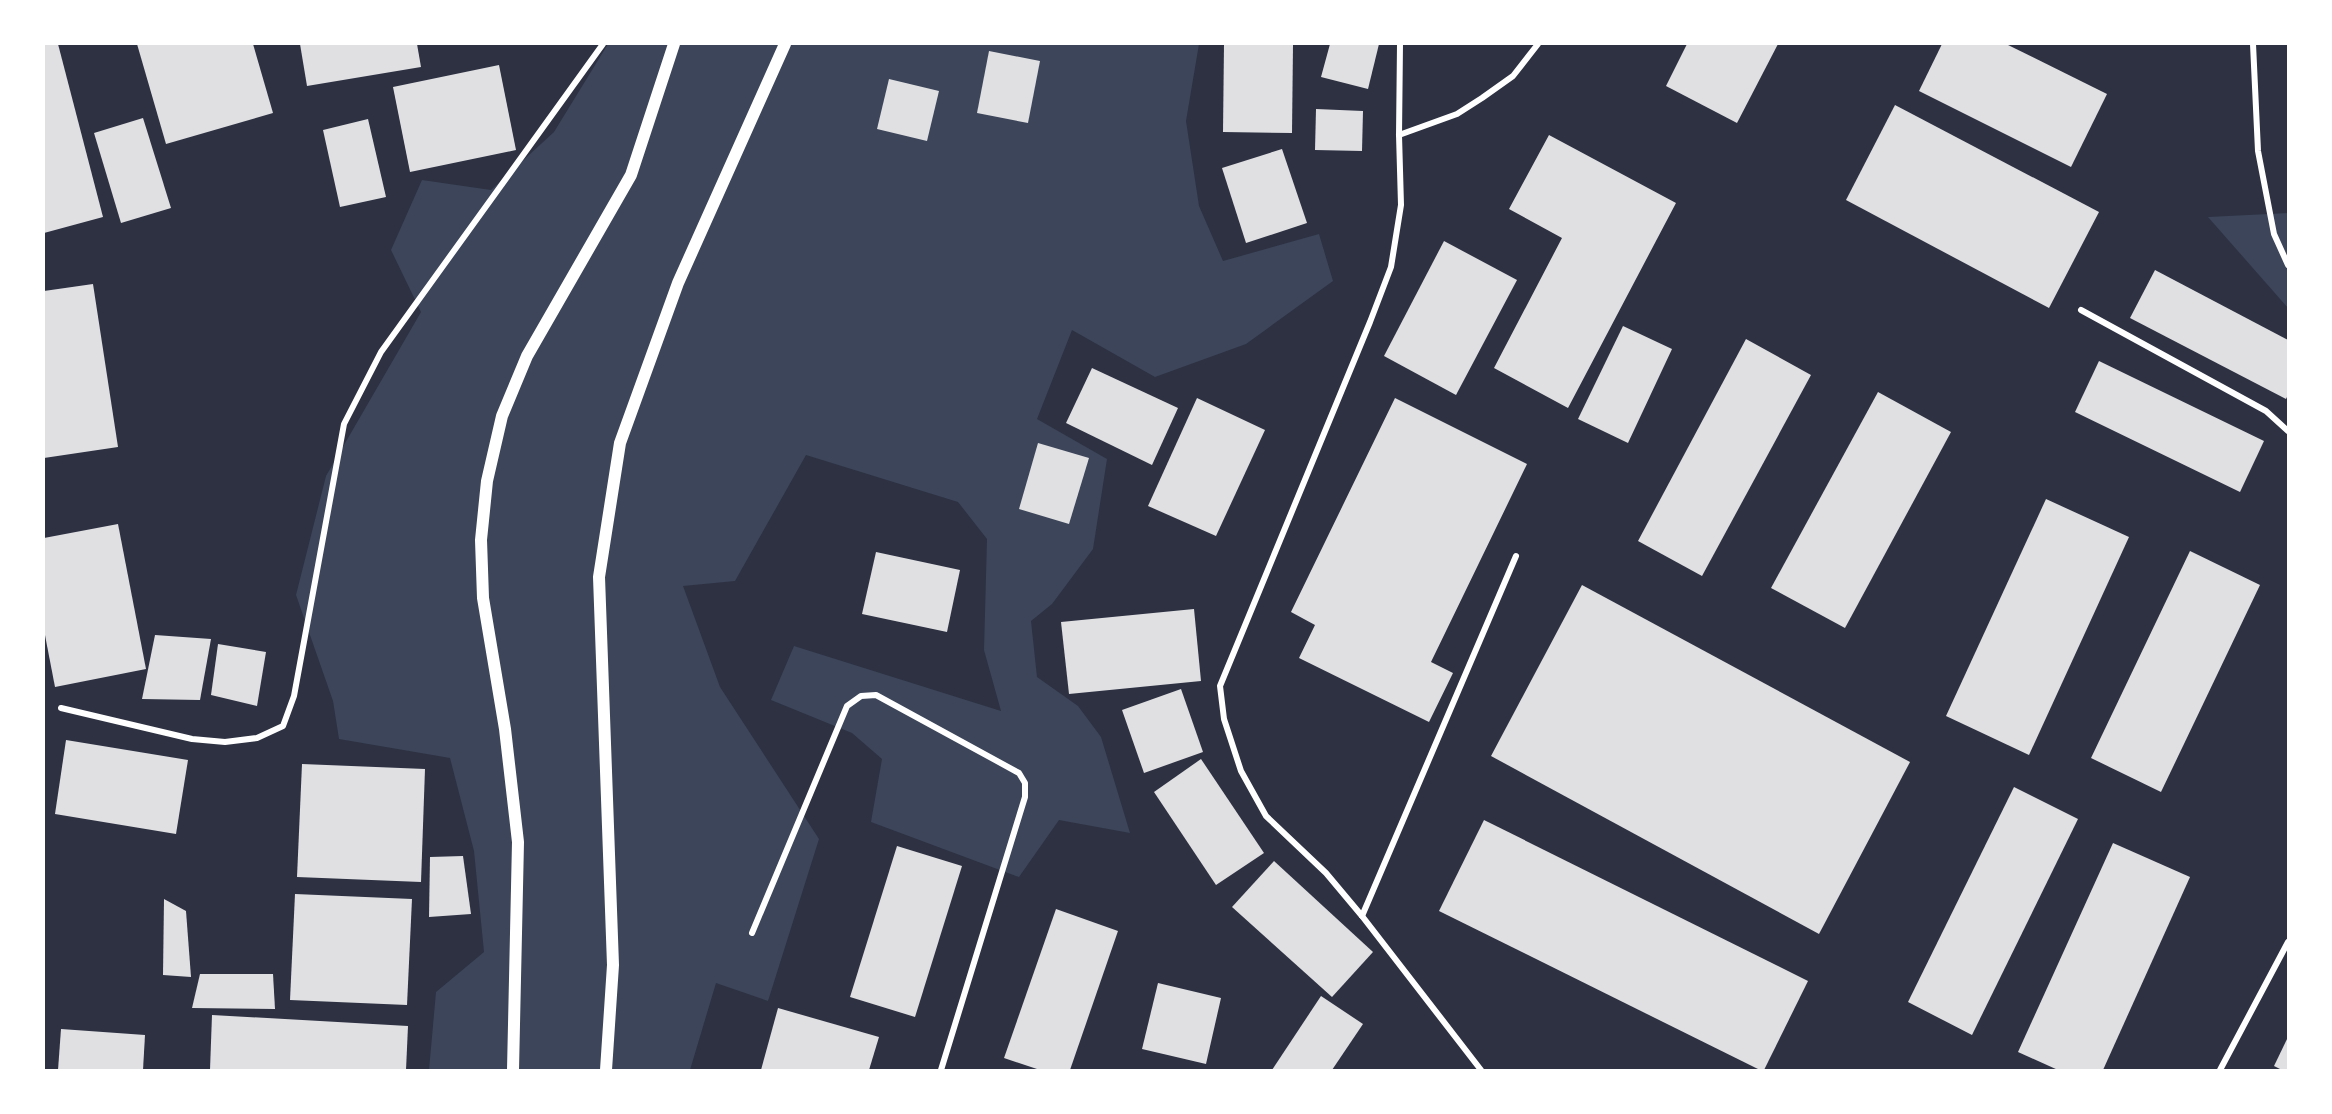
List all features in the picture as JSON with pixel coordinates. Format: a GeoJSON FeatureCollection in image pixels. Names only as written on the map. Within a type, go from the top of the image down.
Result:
{"type":"FeatureCollection","features":[{"type":"Feature","properties":{"kind":"main road"},"geometry":{"type":"LineString","coordinates":[[513,1071],[518,842],[505,729],[483,598],[481,540],[487,481],[502,416],[527,356],[631,175],[674,44]]}},
{"type":"Feature","properties":{"kind":"main road"},"geometry":{"type":"LineString","coordinates":[[606,1071],[613,965],[599,577],[620,442],[678,283],[785,44]]}},
{"type":"Feature","properties":{"kind":"street"},"geometry":{"type":"LineString","coordinates":[[61,708],[192,739],[225,742],[257,738],[283,726],[294,696],[344,424],[381,352],[603,44]]}},
{"type":"Feature","properties":{"kind":"street"},"geometry":{"type":"LineString","coordinates":[[1400,44],[1401,206],[1390,267],[1370,322],[1220,686],[1224,719],[1241,771],[1266,816],[1326,873],[1362,916],[1481,1071]]}},
{"type":"Feature","properties":{"kind":"street"},"geometry":{"type":"LineString","coordinates":[[1399,135],[1456,114],[1482,98],[1513,76],[1538,44]]}},
{"type":"Feature","properties":{"kind":"street"},"geometry":{"type":"LineString","coordinates":[[2253,44],[2258,151],[2274,234],[2289,265]]}},
{"type":"Feature","properties":{"kind":"street"},"geometry":{"type":"LineString","coordinates":[[2081,310],[2266,411],[2289,430]]}},
{"type":"Feature","properties":{"kind":"street"},"geometry":{"type":"LineString","coordinates":[[1362,916],[1516,556]]}},
{"type":"Feature","properties":{"kind":"street"},"geometry":{"type":"LineString","coordinates":[[752,933],[847,706],[861,696],[876,695],[1019,773],[1025,783],[1025,797],[941,1071]]}},
{"type":"Feature","properties":{"kind":"street"},"geometry":{"type":"LineString","coordinates":[[2220,1071],[2289,942]]}},
{"type":"Feature","properties":{"kind":"shaded area"},"geometry":{"type":"Polygon","coordinates":[[[608,44],[1199,44],[1186,121],[1199,206],[1223,261],[1319,234],[1333,281],[1246,344],[1155,377],[1072,330],[1037,419],[1107,459],[1093,549],[1052,604],[1031,621],[1037,677],[1078,706],[1101,737],[1130,833],[1059,820],[1019,877],[871,822],[882,759],[852,733],[771,700],[794,646],[1001,711],[984,650],[987,539],[958,502],[806,455],[735,581],[683,586],[720,687],[819,839],[768,1001],[716,983],[690,1070],[429,1070],[436,992],[484,952],[474,851],[450,758],[339,739],[333,701],[296,595],[326,476],[421,312],[391,250],[422,180],[491,190],[554,132],[608,44]]]}},
{"type":"Feature","properties":{"kind":"shaded area"},"geometry":{"type":"Polygon","coordinates":[[[2288,213],[2288,308],[2208,217],[2288,213]]]}},
{"type":"Feature","properties":{"kind":"building"},"geometry":{"type":"Polygon","coordinates":[[[44,44],[58,44],[103,217],[44,233],[44,44]]]}},
{"type":"Feature","properties":{"kind":"building"},"geometry":{"type":"Polygon","coordinates":[[[137,44],[253,44],[273,113],[166,144],[137,44]]]}},
{"type":"Feature","properties":{"kind":"building"},"geometry":{"type":"Polygon","coordinates":[[[300,44],[417,44],[421,67],[307,86],[300,44]]]}},
{"type":"Feature","properties":{"kind":"building"},"geometry":{"type":"Polygon","coordinates":[[[1224,44],[1293,45],[1292,133],[1223,132],[1224,44]]]}},
{"type":"Feature","properties":{"kind":"building"},"geometry":{"type":"Polygon","coordinates":[[[1330,44],[1379,44],[1368,89],[1321,77],[1330,44]]]}},
{"type":"Feature","properties":{"kind":"building"},"geometry":{"type":"Polygon","coordinates":[[[1687,44],[1778,44],[1737,123],[1666,86],[1687,44]]]}},
{"type":"Feature","properties":{"kind":"building"},"geometry":{"type":"Polygon","coordinates":[[[1942,44],[2006,44],[2107,94],[2071,167],[1919,91],[1942,44]]]}},
{"type":"Feature","properties":{"kind":"building"},"geometry":{"type":"Polygon","coordinates":[[[989,51],[1040,61],[1028,123],[977,113],[989,51]]]}},
{"type":"Feature","properties":{"kind":"building"},"geometry":{"type":"Polygon","coordinates":[[[499,65],[516,150],[410,172],[393,87],[499,65]]]}},
{"type":"Feature","properties":{"kind":"building"},"geometry":{"type":"Polygon","coordinates":[[[889,79],[939,91],[927,141],[877,129],[889,79]]]}},
{"type":"Feature","properties":{"kind":"building"},"geometry":{"type":"Polygon","coordinates":[[[1895,105],[2099,212],[2049,308],[1846,200],[1895,105]]]}},
{"type":"Feature","properties":{"kind":"building"},"geometry":{"type":"Polygon","coordinates":[[[1316,109],[1363,111],[1362,151],[1315,150],[1316,109]]]}},
{"type":"Feature","properties":{"kind":"building"},"geometry":{"type":"Polygon","coordinates":[[[143,118],[171,208],[121,223],[94,133],[143,118]]]}},
{"type":"Feature","properties":{"kind":"building"},"geometry":{"type":"Polygon","coordinates":[[[368,119],[386,197],[340,207],[323,130],[368,119]]]}},
{"type":"Feature","properties":{"kind":"building"},"geometry":{"type":"Polygon","coordinates":[[[1549,135],[1676,203],[1568,408],[1494,368],[1562,238],[1509,209],[1549,135]]]}},
{"type":"Feature","properties":{"kind":"building"},"geometry":{"type":"Polygon","coordinates":[[[1282,149],[1307,223],[1246,243],[1222,168],[1282,149]]]}},
{"type":"Feature","properties":{"kind":"building"},"geometry":{"type":"Polygon","coordinates":[[[1444,241],[1517,280],[1456,395],[1384,356],[1444,241]]]}},
{"type":"Feature","properties":{"kind":"building"},"geometry":{"type":"Polygon","coordinates":[[[2155,270],[2288,340],[2288,395],[2286,399],[2130,318],[2155,270]]]}},
{"type":"Feature","properties":{"kind":"building"},"geometry":{"type":"Polygon","coordinates":[[[93,284],[118,447],[44,458],[44,291],[93,284]]]}},
{"type":"Feature","properties":{"kind":"building"},"geometry":{"type":"Polygon","coordinates":[[[1623,326],[1672,349],[1628,443],[1578,419],[1623,326]]]}},
{"type":"Feature","properties":{"kind":"building"},"geometry":{"type":"Polygon","coordinates":[[[1746,339],[1811,375],[1702,576],[1638,541],[1746,339]]]}},
{"type":"Feature","properties":{"kind":"building"},"geometry":{"type":"Polygon","coordinates":[[[2099,361],[2264,441],[2240,492],[2075,412],[2099,361]]]}},
{"type":"Feature","properties":{"kind":"building"},"geometry":{"type":"Polygon","coordinates":[[[1092,368],[1178,408],[1152,465],[1066,423],[1092,368]]]}},
{"type":"Feature","properties":{"kind":"building"},"geometry":{"type":"Polygon","coordinates":[[[1878,392],[1951,432],[1845,628],[1771,588],[1878,392]]]}},
{"type":"Feature","properties":{"kind":"building"},"geometry":{"type":"Polygon","coordinates":[[[1197,398],[1265,430],[1216,536],[1148,506],[1197,398]]]}},
{"type":"Feature","properties":{"kind":"building"},"geometry":{"type":"Polygon","coordinates":[[[1395,398],[1527,464],[1431,662],[1453,673],[1429,722],[1299,658],[1315,625],[1291,612],[1395,398]]]}},
{"type":"Feature","properties":{"kind":"building"},"geometry":{"type":"Polygon","coordinates":[[[1038,443],[1089,458],[1069,524],[1019,509],[1038,443]]]}},
{"type":"Feature","properties":{"kind":"building"},"geometry":{"type":"Polygon","coordinates":[[[2046,499],[2129,537],[2029,755],[1946,716],[2046,499]]]}},
{"type":"Feature","properties":{"kind":"building"},"geometry":{"type":"Polygon","coordinates":[[[118,524],[146,669],[55,687],[44,630],[44,538],[118,524]]]}},
{"type":"Feature","properties":{"kind":"building"},"geometry":{"type":"Polygon","coordinates":[[[2190,551],[2260,585],[2161,792],[2091,758],[2190,551]]]}},
{"type":"Feature","properties":{"kind":"building"},"geometry":{"type":"Polygon","coordinates":[[[876,552],[960,570],[947,632],[862,614],[876,552]]]}},
{"type":"Feature","properties":{"kind":"building"},"geometry":{"type":"Polygon","coordinates":[[[1582,585],[1910,762],[1819,934],[1491,756],[1582,585]]]}},
{"type":"Feature","properties":{"kind":"building"},"geometry":{"type":"Polygon","coordinates":[[[1194,609],[1201,681],[1069,694],[1061,622],[1194,609]]]}},
{"type":"Feature","properties":{"kind":"building"},"geometry":{"type":"Polygon","coordinates":[[[155,635],[211,639],[200,700],[142,699],[155,635]]]}},
{"type":"Feature","properties":{"kind":"building"},"geometry":{"type":"Polygon","coordinates":[[[218,644],[266,652],[257,706],[211,695],[218,644]]]}},
{"type":"Feature","properties":{"kind":"building"},"geometry":{"type":"Polygon","coordinates":[[[1181,689],[1203,752],[1144,773],[1122,710],[1181,689]]]}},
{"type":"Feature","properties":{"kind":"building"},"geometry":{"type":"Polygon","coordinates":[[[66,740],[188,760],[176,834],[55,814],[66,740]]]}},
{"type":"Feature","properties":{"kind":"building"},"geometry":{"type":"Polygon","coordinates":[[[1201,759],[1264,853],[1216,885],[1154,792],[1201,759]]]}},
{"type":"Feature","properties":{"kind":"building"},"geometry":{"type":"Polygon","coordinates":[[[302,764],[425,769],[421,882],[297,877],[302,764]]]}},
{"type":"Feature","properties":{"kind":"building"},"geometry":{"type":"Polygon","coordinates":[[[2014,787],[2078,819],[1972,1035],[1908,1002],[2014,787]]]}},
{"type":"Feature","properties":{"kind":"building"},"geometry":{"type":"Polygon","coordinates":[[[1484,820],[1808,981],[1764,1070],[1439,911],[1484,820]]]}},
{"type":"Feature","properties":{"kind":"building"},"geometry":{"type":"Polygon","coordinates":[[[2113,843],[2190,877],[2103,1070],[2058,1070],[2018,1052],[2113,843]]]}},
{"type":"Feature","properties":{"kind":"building"},"geometry":{"type":"Polygon","coordinates":[[[897,846],[962,866],[915,1017],[850,997],[897,846]]]}},
{"type":"Feature","properties":{"kind":"building"},"geometry":{"type":"Polygon","coordinates":[[[463,856],[471,914],[429,917],[430,857],[463,856]]]}},
{"type":"Feature","properties":{"kind":"building"},"geometry":{"type":"Polygon","coordinates":[[[1274,861],[1373,952],[1332,997],[1232,907],[1274,861]]]}},
{"type":"Feature","properties":{"kind":"building"},"geometry":{"type":"Polygon","coordinates":[[[295,894],[412,899],[407,1005],[290,1000],[295,894]]]}},
{"type":"Feature","properties":{"kind":"building"},"geometry":{"type":"Polygon","coordinates":[[[164,899],[186,911],[191,977],[163,975],[164,899]]]}},
{"type":"Feature","properties":{"kind":"building"},"geometry":{"type":"Polygon","coordinates":[[[1056,909],[1118,931],[1070,1070],[1040,1070],[1004,1058],[1056,909]]]}},
{"type":"Feature","properties":{"kind":"building"},"geometry":{"type":"Polygon","coordinates":[[[200,974],[273,974],[275,1009],[192,1008],[200,974]]]}},
{"type":"Feature","properties":{"kind":"building"},"geometry":{"type":"Polygon","coordinates":[[[1158,983],[1221,998],[1206,1064],[1142,1049],[1158,983]]]}},
{"type":"Feature","properties":{"kind":"building"},"geometry":{"type":"Polygon","coordinates":[[[1321,996],[1363,1024],[1332,1070],[1272,1070],[1321,996]]]}},
{"type":"Feature","properties":{"kind":"building"},"geometry":{"type":"Polygon","coordinates":[[[778,1008],[879,1037],[869,1070],[761,1070],[778,1008]]]}},
{"type":"Feature","properties":{"kind":"building"},"geometry":{"type":"Polygon","coordinates":[[[212,1015],[408,1026],[406,1070],[210,1070],[212,1015]]]}},
{"type":"Feature","properties":{"kind":"building"},"geometry":{"type":"Polygon","coordinates":[[[61,1029],[145,1035],[143,1070],[58,1070],[61,1029]]]}},
{"type":"Feature","properties":{"kind":"building"},"geometry":{"type":"Polygon","coordinates":[[[2288,1037],[2288,1070],[2282,1070],[2274,1066],[2288,1037]]]}}]}
